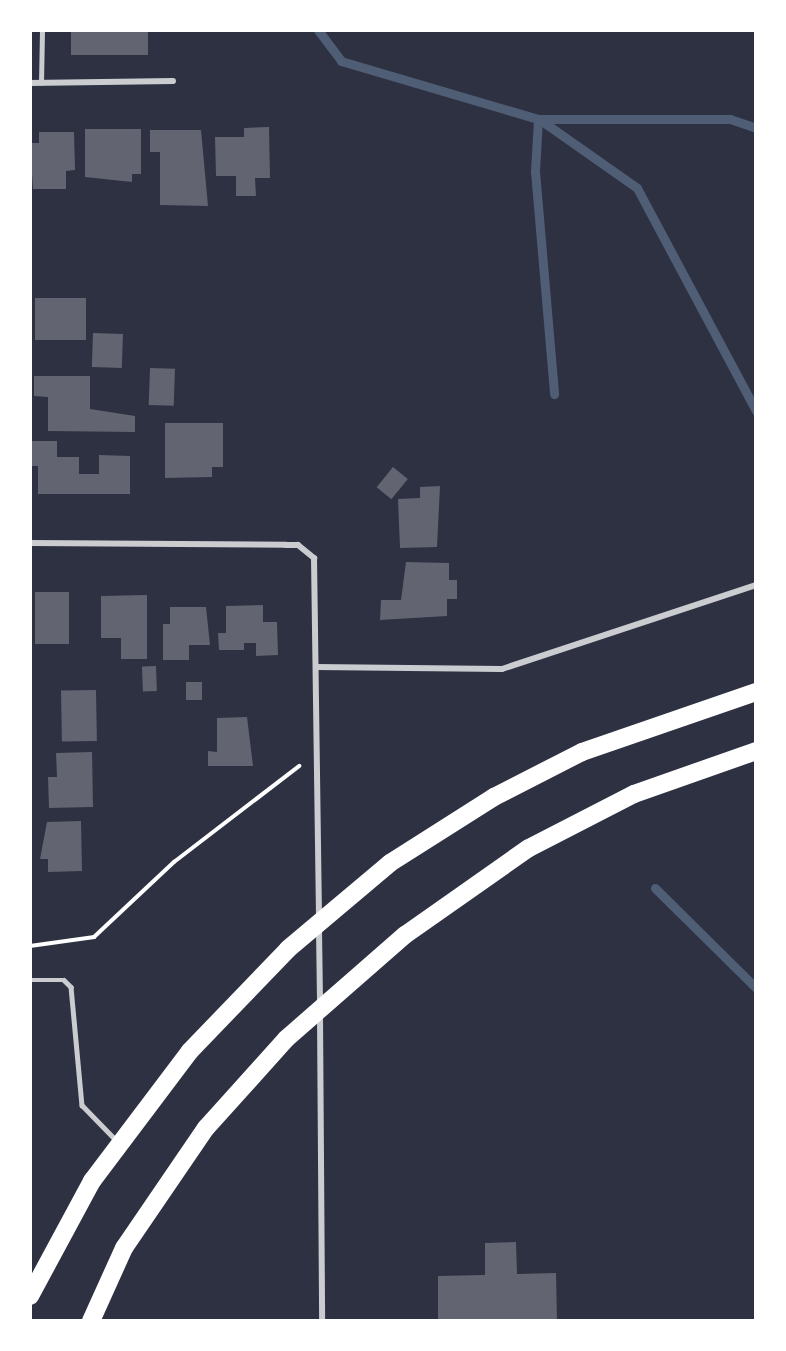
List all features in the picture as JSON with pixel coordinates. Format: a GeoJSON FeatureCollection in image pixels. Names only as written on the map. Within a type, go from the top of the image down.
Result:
{"type":"FeatureCollection","features":[{"type":"Feature","properties":{"kind":"highway"},"geometry":{"type":"LineString","coordinates":[[30,1296],[92,1181],[190,1051],[288,949],[390,863],[494,797],[582,752],[756,692]]}},
{"type":"Feature","properties":{"kind":"highway"},"geometry":{"type":"LineString","coordinates":[[91,1321],[124,1248],[206,1128],[286,1039],[405,935],[529,848],[634,794],[756,750]]}},
{"type":"Feature","properties":{"kind":"street"},"geometry":{"type":"LineString","coordinates":[[30,83],[173,81]]}},
{"type":"Feature","properties":{"kind":"street"},"geometry":{"type":"LineString","coordinates":[[30,543],[286,545],[308,551],[316,570],[322,1321]]}},
{"type":"Feature","properties":{"kind":"street"},"geometry":{"type":"LineString","coordinates":[[316,667],[502,669],[756,585]]}},
{"type":"Feature","properties":{"kind":"lane"},"geometry":{"type":"LineString","coordinates":[[41,83],[42,30]]}},
{"type":"Feature","properties":{"kind":"lane"},"geometry":{"type":"LineString","coordinates":[[30,980],[64,980],[71,987],[82,1105],[120,1144]]}},
{"type":"Feature","properties":{"kind":"path"},"geometry":{"type":"LineString","coordinates":[[30,946],[94,937],[174,862],[316,752]]}},
{"type":"Feature","properties":{"kind":"building"},"geometry":{"type":"Polygon","coordinates":[[[71,30],[148,30],[148,55],[71,55],[71,30]]]}},
{"type":"Feature","properties":{"kind":"building"},"geometry":{"type":"Polygon","coordinates":[[[269,127],[270,178],[255,178],[256,196],[236,196],[236,176],[216,176],[215,137],[244,137],[244,128],[269,127]]]}},
{"type":"Feature","properties":{"kind":"building"},"geometry":{"type":"Polygon","coordinates":[[[85,129],[141,129],[141,174],[132,174],[132,182],[85,177],[85,129]]]}},
{"type":"Feature","properties":{"kind":"building"},"geometry":{"type":"Polygon","coordinates":[[[150,130],[201,130],[208,206],[160,205],[160,152],[150,152],[150,130]]]}},
{"type":"Feature","properties":{"kind":"building"},"geometry":{"type":"Polygon","coordinates":[[[39,132],[74,132],[75,170],[66,171],[66,189],[33,189],[30,143],[39,143],[39,132]]]}},
{"type":"Feature","properties":{"kind":"building"},"geometry":{"type":"Polygon","coordinates":[[[35,298],[86,298],[86,340],[35,340],[35,298]]]}},
{"type":"Feature","properties":{"kind":"building"},"geometry":{"type":"Polygon","coordinates":[[[93,333],[123,334],[122,368],[92,367],[93,333]]]}},
{"type":"Feature","properties":{"kind":"building"},"geometry":{"type":"Polygon","coordinates":[[[150,368],[175,369],[174,406],[149,405],[150,368]]]}},
{"type":"Feature","properties":{"kind":"building"},"geometry":{"type":"Polygon","coordinates":[[[34,376],[90,376],[90,409],[135,416],[135,432],[48,431],[48,397],[34,396],[34,376]]]}},
{"type":"Feature","properties":{"kind":"building"},"geometry":{"type":"Polygon","coordinates":[[[165,423],[223,423],[223,467],[212,467],[212,477],[165,478],[165,423]]]}},
{"type":"Feature","properties":{"kind":"building"},"geometry":{"type":"Polygon","coordinates":[[[30,441],[57,441],[57,457],[79,457],[79,474],[99,474],[99,455],[130,456],[130,494],[38,494],[38,466],[30,466],[30,441]]]}},
{"type":"Feature","properties":{"kind":"building"},"geometry":{"type":"Polygon","coordinates":[[[393,467],[408,479],[391,499],[377,487],[393,467]]]}},
{"type":"Feature","properties":{"kind":"building"},"geometry":{"type":"Polygon","coordinates":[[[440,486],[437,547],[400,548],[398,499],[420,498],[420,487],[440,486]]]}},
{"type":"Feature","properties":{"kind":"building"},"geometry":{"type":"Polygon","coordinates":[[[406,562],[449,563],[449,580],[457,580],[457,599],[447,599],[447,616],[380,620],[381,600],[401,600],[406,562]]]}},
{"type":"Feature","properties":{"kind":"building"},"geometry":{"type":"Polygon","coordinates":[[[35,592],[69,592],[69,644],[35,644],[35,592]]]}},
{"type":"Feature","properties":{"kind":"building"},"geometry":{"type":"Polygon","coordinates":[[[147,595],[147,659],[121,659],[121,638],[101,638],[101,596],[147,595]]]}},
{"type":"Feature","properties":{"kind":"building"},"geometry":{"type":"Polygon","coordinates":[[[263,605],[263,622],[277,622],[278,655],[256,656],[256,643],[244,643],[244,650],[219,650],[218,633],[226,633],[226,606],[263,605]]]}},
{"type":"Feature","properties":{"kind":"building"},"geometry":{"type":"Polygon","coordinates":[[[170,607],[206,607],[210,645],[189,645],[189,660],[163,660],[163,624],[170,624],[170,607]]]}},
{"type":"Feature","properties":{"kind":"building"},"geometry":{"type":"Polygon","coordinates":[[[142,666],[156,666],[157,691],[143,691],[142,666]]]}},
{"type":"Feature","properties":{"kind":"building"},"geometry":{"type":"Polygon","coordinates":[[[186,682],[202,682],[202,700],[186,700],[186,682]]]}},
{"type":"Feature","properties":{"kind":"building"},"geometry":{"type":"Polygon","coordinates":[[[96,690],[97,741],[62,742],[61,691],[96,690]]]}},
{"type":"Feature","properties":{"kind":"building"},"geometry":{"type":"Polygon","coordinates":[[[247,717],[253,766],[208,766],[208,751],[217,752],[217,718],[247,717]]]}},
{"type":"Feature","properties":{"kind":"building"},"geometry":{"type":"Polygon","coordinates":[[[92,752],[93,807],[49,808],[48,777],[57,777],[56,753],[92,752]]]}},
{"type":"Feature","properties":{"kind":"building"},"geometry":{"type":"Polygon","coordinates":[[[81,821],[82,871],[48,872],[48,859],[40,859],[47,822],[81,821]]]}},
{"type":"Feature","properties":{"kind":"building"},"geometry":{"type":"Polygon","coordinates":[[[516,1242],[517,1274],[556,1273],[557,1321],[438,1321],[438,1276],[485,1275],[485,1243],[516,1242]]]}},
{"type":"Feature","properties":{"kind":"waterway"},"geometry":{"type":"LineString","coordinates":[[318,30],[341,61],[538,119],[730,119],[756,128]]}},
{"type":"Feature","properties":{"kind":"waterway"},"geometry":{"type":"LineString","coordinates":[[538,119],[535,171],[554,394]]}},
{"type":"Feature","properties":{"kind":"waterway"},"geometry":{"type":"LineString","coordinates":[[539,119],[637,188],[756,411]]}},
{"type":"Feature","properties":{"kind":"waterway"},"geometry":{"type":"LineString","coordinates":[[655,888],[756,988]]}}]}
